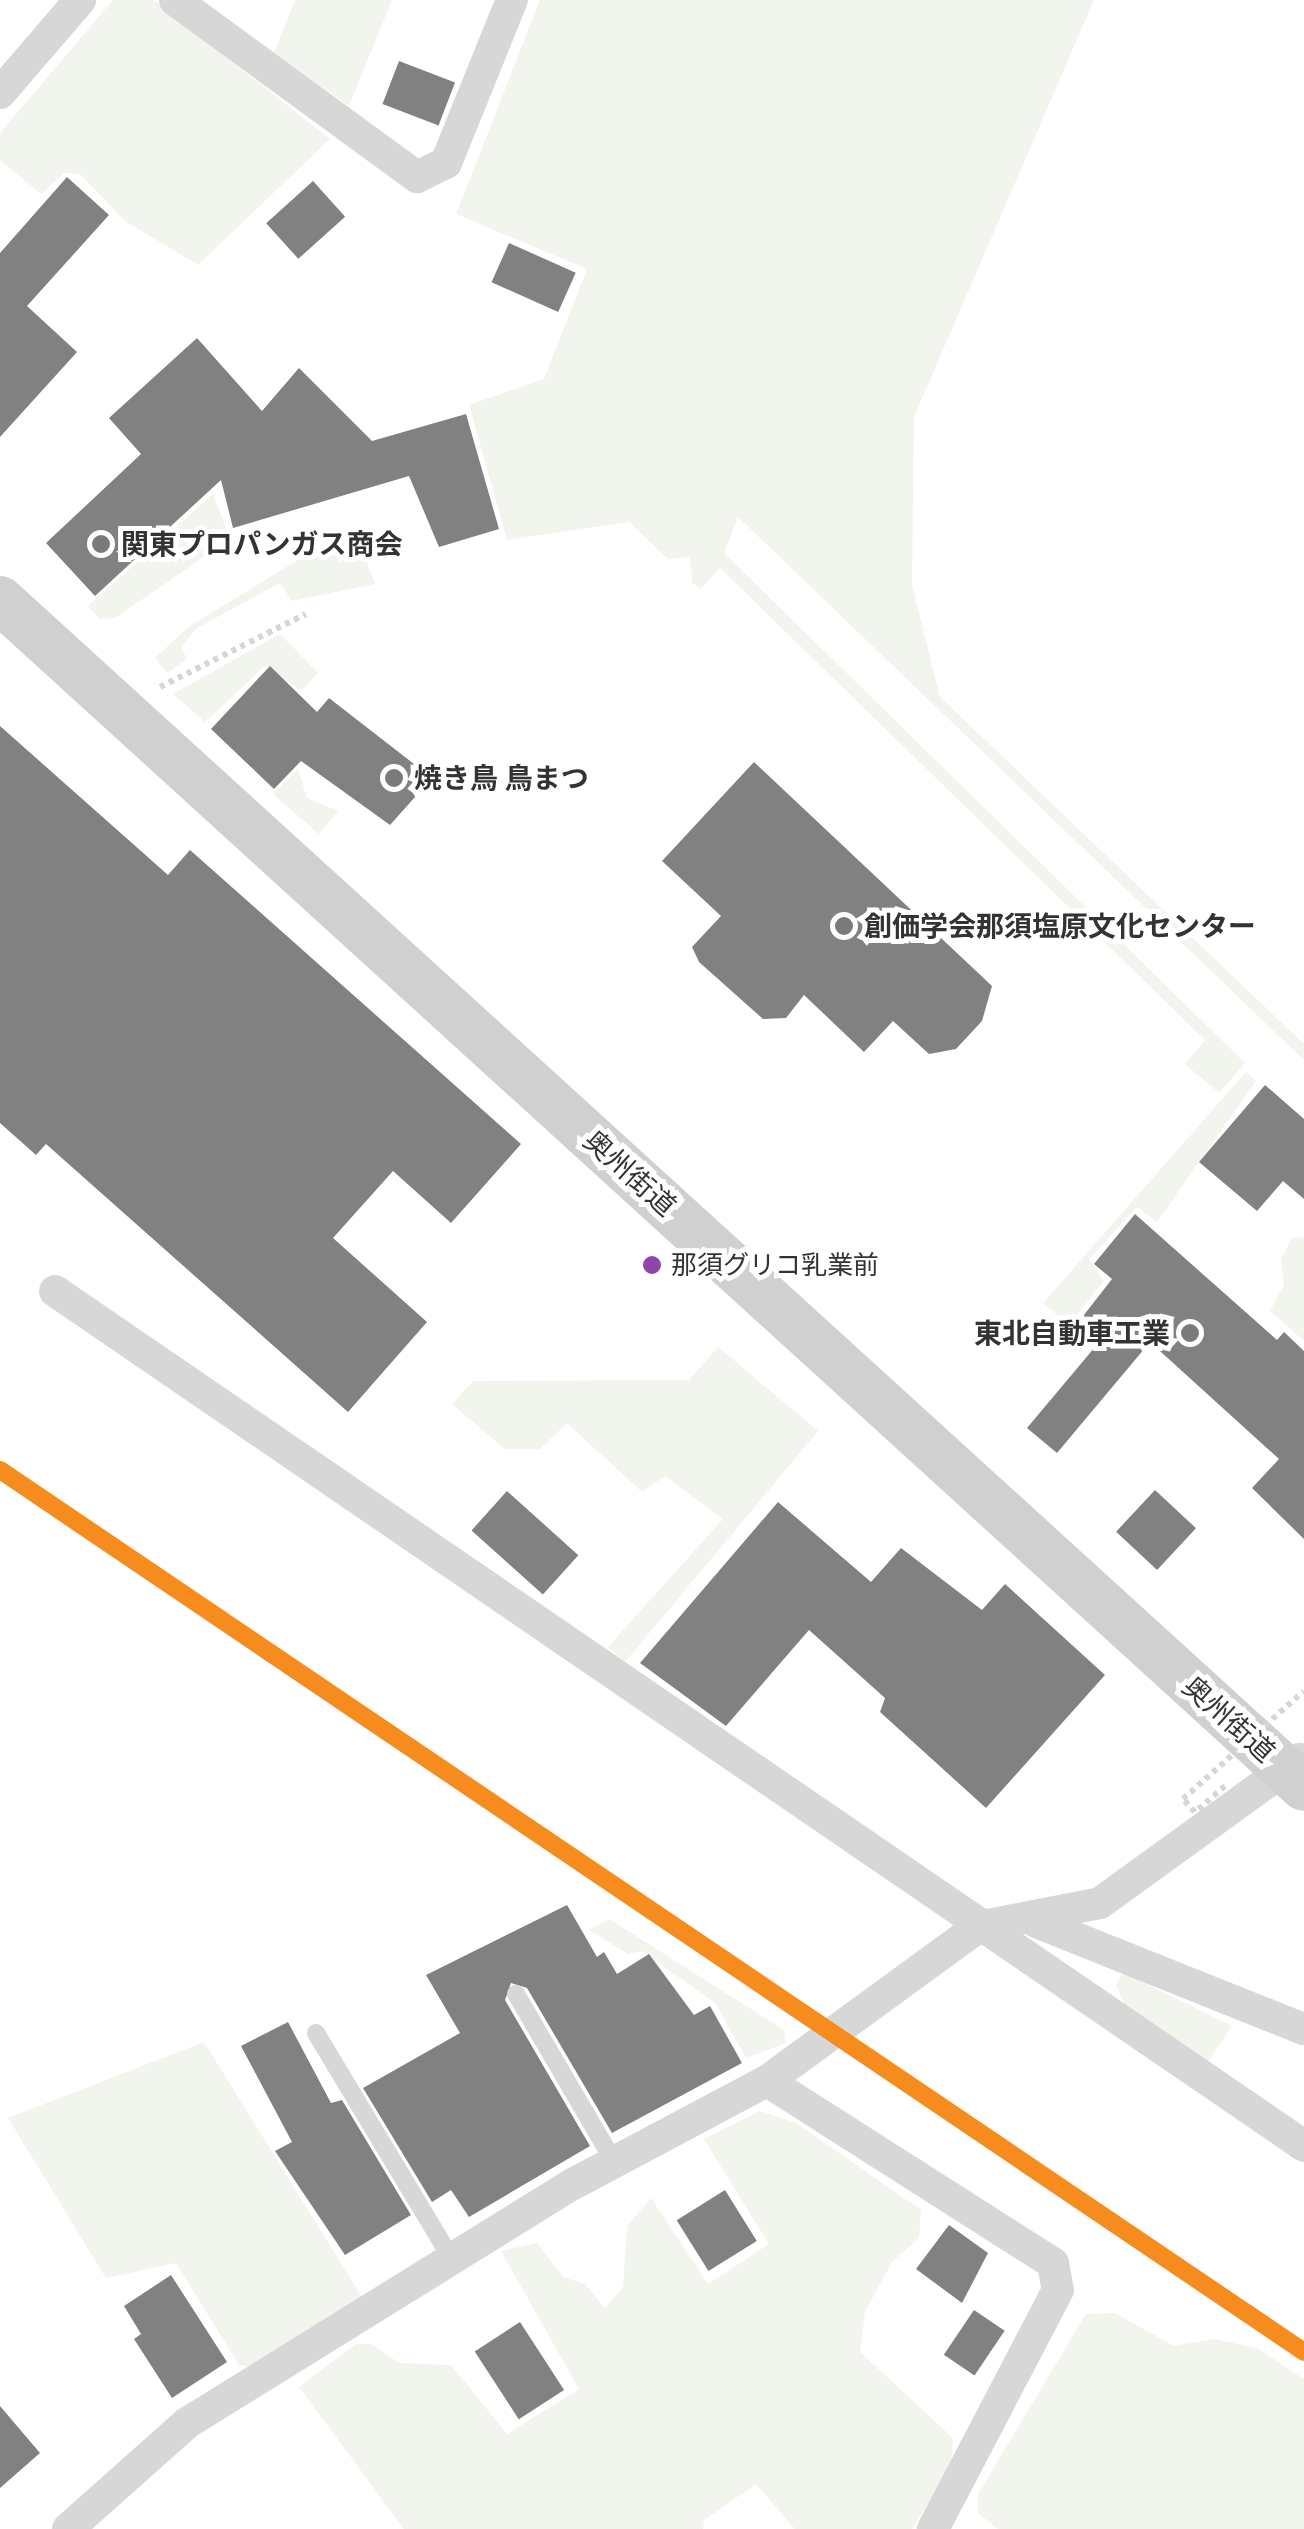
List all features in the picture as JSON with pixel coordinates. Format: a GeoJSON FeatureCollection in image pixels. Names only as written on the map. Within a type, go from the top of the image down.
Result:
{"type":"FeatureCollection","features":[{"type":"Feature","properties":{"kind":"main road","name":"奥州街道"},"geometry":{"type":"LineString","coordinates":[[0,600],[1297,1771]]}},
{"type":"Feature","properties":{"kind":"street"},"geometry":{"type":"LineString","coordinates":[[0,92],[80,0]]}},
{"type":"Feature","properties":{"kind":"street"},"geometry":{"type":"LineString","coordinates":[[175,0],[417,177],[446,162],[512,0]]}},
{"type":"Feature","properties":{"kind":"street"},"geometry":{"type":"LineString","coordinates":[[55,1291],[978,1927],[1304,2146]]}},
{"type":"Feature","properties":{"kind":"street"},"geometry":{"type":"LineString","coordinates":[[68,2529],[186,2423],[614,2162],[767,2081],[978,1927],[1036,1922],[1100,1903],[1297,1771]]}},
{"type":"Feature","properties":{"kind":"street"},"geometry":{"type":"LineString","coordinates":[[1036,1922],[1304,2029]]}},
{"type":"Feature","properties":{"kind":"street"},"geometry":{"type":"LineString","coordinates":[[767,2081],[1053,2263],[1058,2290],[932,2529]]}},
{"type":"Feature","properties":{"kind":"lane"},"geometry":{"type":"LineString","coordinates":[[516,1994],[614,2162]]}},
{"type":"Feature","properties":{"kind":"lane"},"geometry":{"type":"LineString","coordinates":[[316,2033],[452,2259]]}},
{"type":"Feature","properties":{"kind":"path"},"geometry":{"type":"LineString","coordinates":[[118,710],[306,614]]}},
{"type":"Feature","properties":{"kind":"path"},"geometry":{"type":"LineString","coordinates":[[1224,1786],[1195,1812],[1184,1799],[1304,1691]]}},
{"type":"Feature","properties":{"kind":"shaded area"},"geometry":{"type":"Polygon","coordinates":[[[113,0],[154,0],[330,139],[198,265],[125,221],[80,174],[64,173],[41,194],[0,160],[0,133],[113,0]]]}},
{"type":"Feature","properties":{"kind":"shaded area"},"geometry":{"type":"Polygon","coordinates":[[[295,0],[392,0],[349,106],[274,53],[295,0]]]}},
{"type":"Feature","properties":{"kind":"shaded area"},"geometry":{"type":"Polygon","coordinates":[[[540,0],[1094,0],[914,417],[912,584],[940,697],[1304,1044],[1304,1060],[738,517],[724,553],[1245,1063],[1219,1093],[1185,1064],[1205,1040],[720,568],[701,589],[692,583],[690,557],[668,559],[629,522],[507,540],[469,405],[544,379],[587,269],[456,214],[540,0]]]}},
{"type":"Feature","properties":{"kind":"shaded area"},"geometry":{"type":"Polygon","coordinates":[[[213,494],[230,539],[115,618],[100,619],[88,606],[213,494]]]}},
{"type":"Feature","properties":{"kind":"shaded area"},"geometry":{"type":"Polygon","coordinates":[[[332,539],[359,540],[375,584],[292,601],[280,583],[197,628],[181,647],[187,659],[167,673],[155,658],[187,628],[332,539]]]}},
{"type":"Feature","properties":{"kind":"shaded area"},"geometry":{"type":"Polygon","coordinates":[[[280,634],[318,673],[301,691],[265,666],[205,722],[173,694],[280,634]]]}},
{"type":"Feature","properties":{"kind":"shaded area"},"geometry":{"type":"Polygon","coordinates":[[[298,769],[307,798],[338,811],[319,834],[273,794],[298,769]]]}},
{"type":"Feature","properties":{"kind":"shaded area"},"geometry":{"type":"Polygon","coordinates":[[[1246,1072],[1256,1081],[1157,1222],[1137,1207],[1089,1259],[1104,1281],[1069,1325],[1043,1303],[1246,1072]]]}},
{"type":"Feature","properties":{"kind":"shaded area"},"geometry":{"type":"Polygon","coordinates":[[[1304,1237],[1304,1341],[1270,1311],[1284,1285],[1281,1259],[1292,1238],[1304,1237]]]}},
{"type":"Feature","properties":{"kind":"shaded area"},"geometry":{"type":"Polygon","coordinates":[[[718,1347],[818,1431],[625,1662],[608,1647],[723,1519],[665,1476],[642,1492],[567,1423],[540,1449],[505,1449],[452,1404],[473,1381],[689,1380],[718,1347]]]}},
{"type":"Feature","properties":{"kind":"shaded area"},"geometry":{"type":"Polygon","coordinates":[[[609,1919],[784,2030],[786,2043],[746,2058],[715,2003],[642,1951],[628,1954],[589,1930],[609,1919]]]}},
{"type":"Feature","properties":{"kind":"shaded area"},"geometry":{"type":"Polygon","coordinates":[[[1122,1972],[1232,2026],[1205,2066],[1130,2015],[1116,1986],[1122,1972]]]}},
{"type":"Feature","properties":{"kind":"shaded area"},"geometry":{"type":"Polygon","coordinates":[[[204,2042],[363,2299],[252,2367],[239,2365],[176,2263],[106,2278],[8,2118],[204,2042]]]}},
{"type":"Feature","properties":{"kind":"shaded area"},"geometry":{"type":"Polygon","coordinates":[[[760,2111],[796,2123],[921,2210],[919,2238],[892,2262],[865,2312],[860,2352],[953,2438],[951,2467],[912,2529],[795,2529],[756,2484],[704,2520],[703,2529],[404,2529],[299,2387],[356,2344],[371,2344],[399,2363],[451,2365],[507,2434],[579,2389],[501,2251],[537,2243],[563,2277],[585,2284],[605,2308],[623,2287],[627,2226],[651,2198],[708,2284],[769,2244],[704,2139],[760,2111]]]}},
{"type":"Feature","properties":{"kind":"shaded area"},"geometry":{"type":"Polygon","coordinates":[[[1115,2313],[1174,2346],[1214,2339],[1257,2348],[1304,2379],[1304,2529],[998,2529],[978,2513],[978,2494],[1086,2314],[1115,2313]]]}},
{"type":"Feature","properties":{"kind":"building"},"geometry":{"type":"Polygon","coordinates":[[[399,61],[455,83],[439,125],[383,104],[399,61]]]}},
{"type":"Feature","properties":{"kind":"building"},"geometry":{"type":"Polygon","coordinates":[[[67,177],[109,215],[27,306],[77,352],[0,437],[0,253],[67,177]]]}},
{"type":"Feature","properties":{"kind":"building"},"geometry":{"type":"Polygon","coordinates":[[[313,181],[345,217],[298,259],[266,223],[313,181]]]}},
{"type":"Feature","properties":{"kind":"building"},"geometry":{"type":"Polygon","coordinates":[[[509,243],[576,273],[558,312],[492,282],[509,243]]]}},
{"type":"Feature","properties":{"kind":"building"},"geometry":{"type":"Polygon","coordinates":[[[197,338],[262,411],[299,368],[372,441],[466,414],[499,529],[439,547],[409,476],[233,528],[221,480],[95,596],[46,543],[141,454],[109,418],[197,338]]]}},
{"type":"Feature","properties":{"kind":"building"},"geometry":{"type":"Polygon","coordinates":[[[270,666],[317,712],[329,698],[432,778],[390,825],[301,761],[274,789],[211,729],[270,666]]]}},
{"type":"Feature","properties":{"kind":"building"},"geometry":{"type":"Polygon","coordinates":[[[0,726],[168,875],[190,850],[521,1144],[451,1223],[393,1171],[333,1238],[427,1322],[348,1412],[46,1144],[36,1155],[0,1123],[0,726]]]}},
{"type":"Feature","properties":{"kind":"building"},"geometry":{"type":"Polygon","coordinates":[[[754,762],[992,986],[982,1021],[956,1049],[929,1054],[893,1021],[864,1052],[804,995],[786,1018],[763,1019],[699,962],[692,947],[721,916],[662,861],[754,762]]]}},
{"type":"Feature","properties":{"kind":"building"},"geometry":{"type":"Polygon","coordinates":[[[1265,1085],[1304,1119],[1304,1199],[1283,1181],[1257,1211],[1199,1162],[1265,1085]]]}},
{"type":"Feature","properties":{"kind":"building"},"geometry":{"type":"Polygon","coordinates":[[[1135,1214],[1277,1340],[1284,1332],[1304,1351],[1304,1539],[1252,1488],[1279,1459],[1150,1342],[1057,1453],[1027,1428],[1095,1347],[1073,1329],[1112,1279],[1094,1264],[1135,1214]]]}},
{"type":"Feature","properties":{"kind":"building"},"geometry":{"type":"Polygon","coordinates":[[[1155,1490],[1196,1528],[1157,1570],[1116,1532],[1155,1490]]]}},
{"type":"Feature","properties":{"kind":"building"},"geometry":{"type":"Polygon","coordinates":[[[507,1491],[578,1555],[543,1595],[472,1530],[507,1491]]]}},
{"type":"Feature","properties":{"kind":"building"},"geometry":{"type":"Polygon","coordinates":[[[778,1502],[871,1582],[901,1548],[982,1610],[1005,1584],[1105,1675],[986,1808],[880,1712],[885,1698],[809,1630],[726,1726],[640,1663],[778,1502]]]}},
{"type":"Feature","properties":{"kind":"building"},"geometry":{"type":"Polygon","coordinates":[[[567,1905],[597,1957],[604,1952],[617,1974],[649,1954],[694,2015],[710,2006],[742,2063],[612,2133],[527,1988],[511,1983],[505,2000],[590,2146],[469,2217],[451,2190],[432,2202],[363,2088],[460,2033],[426,1975],[567,1905]]]}},
{"type":"Feature","properties":{"kind":"building"},"geometry":{"type":"Polygon","coordinates":[[[288,2022],[331,2103],[342,2100],[411,2215],[345,2255],[275,2151],[292,2142],[241,2046],[288,2022]]]}},
{"type":"Feature","properties":{"kind":"building"},"geometry":{"type":"Polygon","coordinates":[[[725,2190],[757,2241],[708,2271],[677,2220],[725,2190]]]}},
{"type":"Feature","properties":{"kind":"building"},"geometry":{"type":"Polygon","coordinates":[[[949,2225],[988,2253],[962,2303],[916,2269],[949,2225]]]}},
{"type":"Feature","properties":{"kind":"building"},"geometry":{"type":"Polygon","coordinates":[[[171,2275],[227,2362],[172,2398],[134,2339],[141,2334],[124,2306],[171,2275]]]}},
{"type":"Feature","properties":{"kind":"building"},"geometry":{"type":"Polygon","coordinates":[[[974,2310],[1005,2331],[974,2375],[944,2355],[974,2310]]]}},
{"type":"Feature","properties":{"kind":"building"},"geometry":{"type":"Polygon","coordinates":[[[520,2322],[564,2390],[519,2419],[475,2351],[520,2322]]]}},
{"type":"Feature","properties":{"kind":"building"},"geometry":{"type":"Polygon","coordinates":[[[0,2406],[40,2453],[0,2488],[0,2406]]]}},
{"type":"Feature","properties":{"kind":"transit line"},"geometry":{"type":"LineString","coordinates":[[0,1470],[1304,2352]]}},
{"type":"Feature","properties":{"kind":"place","name":"関東プロパンガス商会"},"geometry":{"type":"Point","coordinates":[101,544]}},
{"type":"Feature","properties":{"kind":"place","name":"焼き鳥 鳥まつ"},"geometry":{"type":"Point","coordinates":[394,778]}},
{"type":"Feature","properties":{"kind":"place","name":"創価学会那須塩原文化センター"},"geometry":{"type":"Point","coordinates":[844,926]}},
{"type":"Feature","properties":{"kind":"place","name":"那須グリコ乳業前"},"geometry":{"type":"Point","coordinates":[652,1265]}},
{"type":"Feature","properties":{"kind":"place","name":"東北自動車工業"},"geometry":{"type":"Point","coordinates":[1190,1333]}}]}
